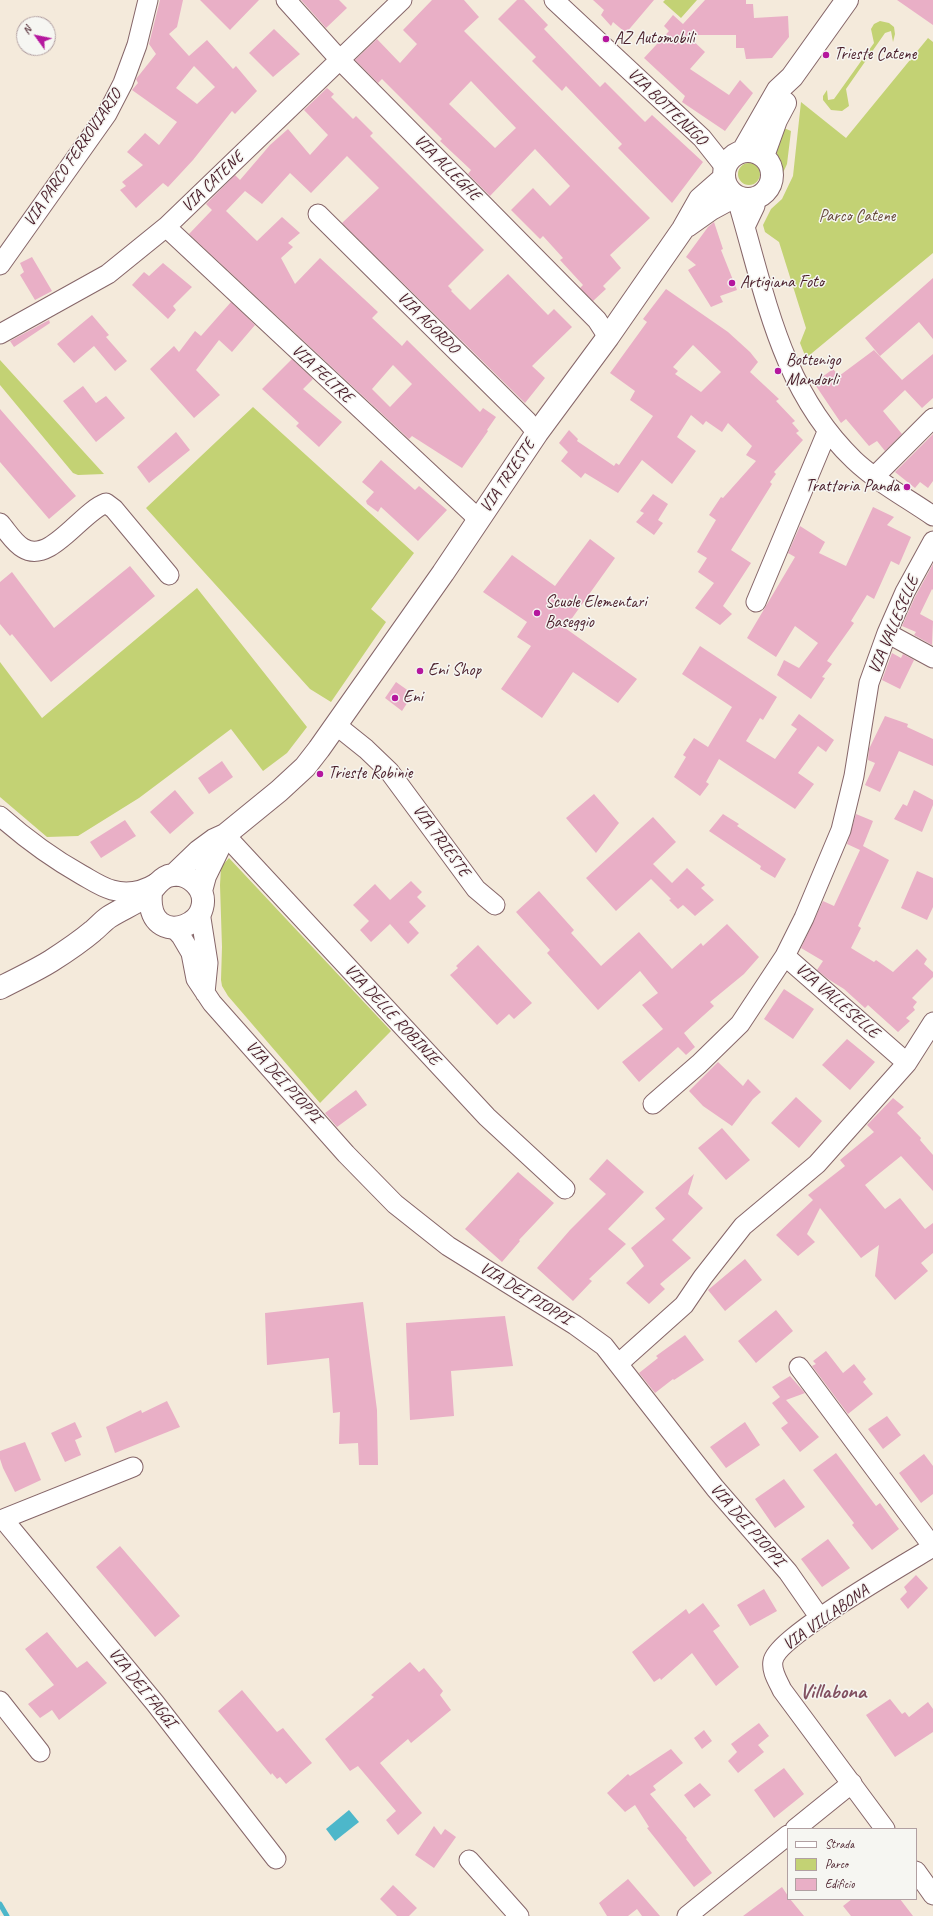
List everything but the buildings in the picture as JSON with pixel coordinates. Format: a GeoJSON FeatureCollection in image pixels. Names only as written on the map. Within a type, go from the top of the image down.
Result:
{"type":"FeatureCollection","features":[{"type":"Feature","properties":{"kind":"street","name":"VIA PARCO FERROVIARIO"},"geometry":{"type":"LineString","coordinates":[[0,265],[107,114],[123,83],[137,45],[148,0]]}},
{"type":"Feature","properties":{"kind":"street","name":"VIA ALLEGHE"},"geometry":{"type":"LineString","coordinates":[[286,0],[340,60],[597,320],[608,337]]}},
{"type":"Feature","properties":{"kind":"street","name":"VIA CATENE"},"geometry":{"type":"LineString","coordinates":[[0,334],[108,274],[166,227],[402,0]]}},
{"type":"Feature","properties":{"kind":"street","name":"VIA BOTTENIGO"},"geometry":{"type":"LineString","coordinates":[[554,0],[702,138],[736,187]]}},
{"type":"Feature","properties":{"kind":"street"},"geometry":{"type":"LineString","coordinates":[[753,154],[776,120],[790,94],[792,77],[847,0]]}},
{"type":"Feature","properties":{"kind":"street"},"geometry":{"type":"LineString","coordinates":[[736,187],[764,193],[772,180],[770,164],[753,154],[730,158],[736,187],[755,206],[745,227],[773,326],[795,380],[827,432],[855,461],[874,476],[933,516]]}},
{"type":"Feature","properties":{"kind":"street","name":"VIA TRIESTE"},"geometry":{"type":"LineString","coordinates":[[0,988],[50,961],[161,883],[214,840],[225,835],[279,791],[305,767],[478,521],[537,433],[608,337],[683,229],[711,209],[736,187]]}},
{"type":"Feature","properties":{"kind":"street","name":"VIA AGORDO"},"geometry":{"type":"LineString","coordinates":[[318,214],[522,416],[537,433]]}},
{"type":"Feature","properties":{"kind":"street","name":"VIA FELTRE"},"geometry":{"type":"LineString","coordinates":[[166,227],[478,521]]}},
{"type":"Feature","properties":{"kind":"street"},"geometry":{"type":"LineString","coordinates":[[874,476],[933,418]]}},
{"type":"Feature","properties":{"kind":"street"},"geometry":{"type":"LineString","coordinates":[[756,602],[827,432]]}},
{"type":"Feature","properties":{"kind":"street"},"geometry":{"type":"LineString","coordinates":[[0,523],[22,548],[32,552],[39,551],[55,544],[93,510],[106,503],[114,509],[169,575]]}},
{"type":"Feature","properties":{"kind":"street","name":"VIA VALLESELLE"},"geometry":{"type":"LineString","coordinates":[[907,1062],[785,956],[804,918],[841,830],[854,776],[869,683],[887,632],[905,592],[933,541]]}},
{"type":"Feature","properties":{"kind":"street"},"geometry":{"type":"LineString","coordinates":[[887,632],[933,658]]}},
{"type":"Feature","properties":{"kind":"street","name":"VIA TRIESTE"},"geometry":{"type":"LineString","coordinates":[[336,725],[366,749],[389,771],[476,889],[495,905]]}},
{"type":"Feature","properties":{"kind":"street"},"geometry":{"type":"LineString","coordinates":[[0,816],[51,857],[107,888],[119,891],[135,891],[148,888],[183,875],[191,878],[201,902],[208,963],[205,992]]}},
{"type":"Feature","properties":{"kind":"street","name":"VIA TRIESTE"},"geometry":{"type":"LineString","coordinates":[[103,925],[132,919],[186,926],[193,922],[201,902],[204,876],[225,835]]}},
{"type":"Feature","properties":{"kind":"street","name":"VIA DELLE ROBINIE"},"geometry":{"type":"LineString","coordinates":[[225,835],[487,1117],[565,1189]]}},
{"type":"Feature","properties":{"kind":"street"},"geometry":{"type":"LineString","coordinates":[[161,883],[151,907],[165,924]]}},
{"type":"Feature","properties":{"kind":"street","name":"VIA DEI PIOPPI"},"geometry":{"type":"LineString","coordinates":[[165,924],[181,936],[191,953],[196,979],[216,1007],[346,1154],[395,1204],[448,1246],[575,1324],[604,1346],[715,1488],[788,1572],[820,1618]]}},
{"type":"Feature","properties":{"kind":"street"},"geometry":{"type":"LineString","coordinates":[[653,1104],[699,1064],[740,1024],[785,956]]}},
{"type":"Feature","properties":{"kind":"street"},"geometry":{"type":"LineString","coordinates":[[618,1364],[684,1305],[703,1277],[743,1226],[817,1164],[907,1062],[930,1033]]}},
{"type":"Feature","properties":{"kind":"street"},"geometry":{"type":"LineString","coordinates":[[799,1367],[933,1547]]}},
{"type":"Feature","properties":{"kind":"street","name":"VIA DEI FAGGI"},"geometry":{"type":"LineString","coordinates":[[133,1467],[2,1520],[155,1703],[276,1859]]}},
{"type":"Feature","properties":{"kind":"street","name":"VIA VILLABONA"},"geometry":{"type":"LineString","coordinates":[[884,1828],[782,1690],[774,1672],[773,1661],[782,1647],[820,1618],[933,1547]]}},
{"type":"Feature","properties":{"kind":"street"},"geometry":{"type":"LineString","coordinates":[[0,1701],[40,1752]]}},
{"type":"Feature","properties":{"kind":"street"},"geometry":{"type":"LineString","coordinates":[[796,1828],[852,1783]]}},
{"type":"Feature","properties":{"kind":"street"},"geometry":{"type":"LineString","coordinates":[[687,1916],[787,1836]]}},
{"type":"Feature","properties":{"kind":"street"},"geometry":{"type":"LineString","coordinates":[[469,1860],[519,1916]]}},
{"type":"Feature","properties":{"kind":"street"},"geometry":{"type":"LineString","coordinates":[[917,1872],[933,1895]]}},
{"type":"Feature","properties":{"kind":"green space"},"geometry":{"type":"Polygon","coordinates":[[[665,0],[697,0],[681,18],[663,2],[665,0]]]}},
{"type":"Feature","properties":{"kind":"green space"},"geometry":{"type":"Polygon","coordinates":[[[880,21],[889,23],[894,27],[895,34],[893,42],[891,31],[885,33],[846,89],[849,106],[842,111],[831,110],[823,100],[823,96],[827,90],[828,100],[834,99],[874,43],[871,29],[874,24],[880,21]]]}},
{"type":"Feature","properties":{"kind":"green space","name":"Parco Catene"},"geometry":{"type":"Polygon","coordinates":[[[928,38],[933,42],[933,253],[806,358],[800,343],[806,328],[779,242],[765,232],[763,225],[771,209],[782,199],[793,176],[801,102],[846,138],[928,38]]]}},
{"type":"Feature","properties":{"kind":"green space"},"geometry":{"type":"Polygon","coordinates":[[[779,126],[791,131],[787,164],[782,175],[775,145],[779,126]]]}},
{"type":"Feature","properties":{"kind":"green space"},"geometry":{"type":"Polygon","coordinates":[[[749,163],[757,166],[760,174],[757,182],[749,185],[741,182],[738,174],[741,166],[749,163]]]}},
{"type":"Feature","properties":{"kind":"green space"},"geometry":{"type":"Polygon","coordinates":[[[0,360],[104,474],[78,475],[73,473],[0,385],[0,360]]]}},
{"type":"Feature","properties":{"kind":"green space"},"geometry":{"type":"Polygon","coordinates":[[[253,407],[414,553],[371,609],[386,622],[331,702],[310,689],[146,508],[253,407]]]}},
{"type":"Feature","properties":{"kind":"green space"},"geometry":{"type":"Polygon","coordinates":[[[197,588],[307,727],[287,753],[263,771],[231,729],[139,798],[78,836],[47,837],[0,797],[0,662],[42,718],[197,588]]]}},
{"type":"Feature","properties":{"kind":"green space"},"geometry":{"type":"Polygon","coordinates":[[[229,858],[391,1031],[320,1103],[228,996],[222,986],[220,885],[221,867],[229,858]]]}},
{"type":"Feature","properties":{"kind":"water"},"geometry":{"type":"Polygon","coordinates":[[[349,1810],[359,1822],[335,1841],[326,1829],[349,1810]]]}},
{"type":"Feature","properties":{"kind":"waterway"},"geometry":{"type":"LineString","coordinates":[[0,1904],[7,1916]]}},
{"type":"Feature","properties":{"kind":"place","name":"AZ Automobili"},"geometry":{"type":"Point","coordinates":[606,39]}},
{"type":"Feature","properties":{"kind":"place","name":"Trieste Catene"},"geometry":{"type":"Point","coordinates":[826,55]}},
{"type":"Feature","properties":{"kind":"place","name":"Artigiana Foto"},"geometry":{"type":"Point","coordinates":[732,283]}},
{"type":"Feature","properties":{"kind":"place","name":"Bottenigo Mandorli"},"geometry":{"type":"Point","coordinates":[778,371]}},
{"type":"Feature","properties":{"kind":"place","name":"Trattoria Panda"},"geometry":{"type":"Point","coordinates":[907,487]}},
{"type":"Feature","properties":{"kind":"place","name":"Scuole Elementari Baseggio"},"geometry":{"type":"Point","coordinates":[537,613]}},
{"type":"Feature","properties":{"kind":"place","name":"Eni Shop"},"geometry":{"type":"Point","coordinates":[420,671]}},
{"type":"Feature","properties":{"kind":"place","name":"Eni"},"geometry":{"type":"Point","coordinates":[395,698]}},
{"type":"Feature","properties":{"kind":"place","name":"Trieste Robinie"},"geometry":{"type":"Point","coordinates":[320,774]}},
{"type":"Feature","properties":{"kind":"district","name":"Villabona"},"geometry":{"type":"Point","coordinates":[833,1692]}}]}
